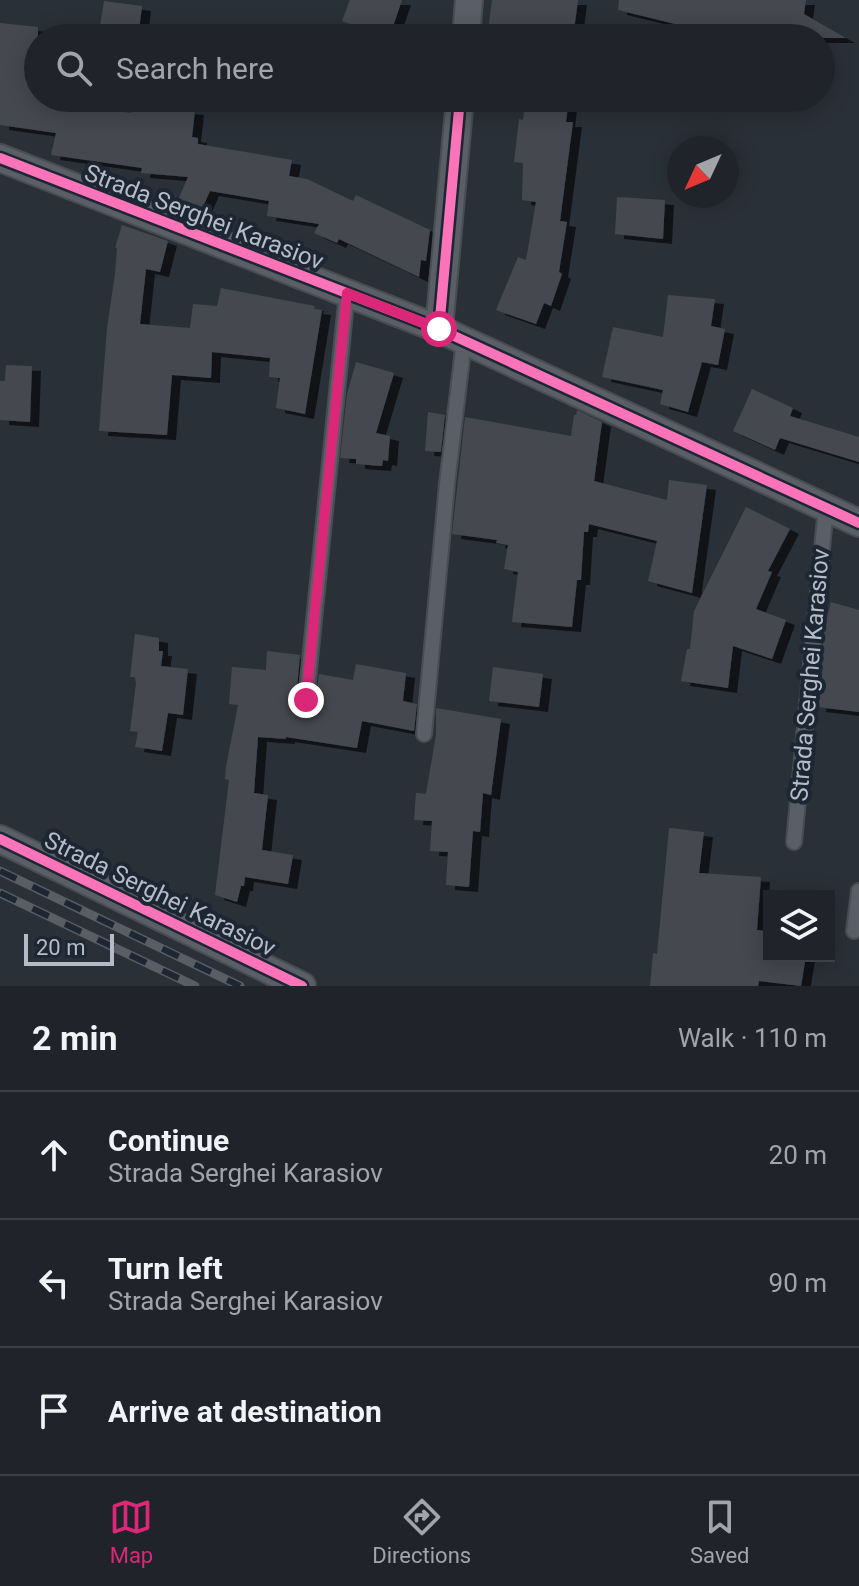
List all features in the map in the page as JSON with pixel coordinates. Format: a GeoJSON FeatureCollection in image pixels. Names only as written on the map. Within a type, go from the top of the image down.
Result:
{"type":"FeatureCollection","features":[{"type":"Feature","properties":{"kind":"street"},"geometry":{"type":"LineString","coordinates":[[467,24],[469,0]]}},
{"type":"Feature","properties":{"kind":"street"},"geometry":{"type":"LineString","coordinates":[[439,329],[459,112]]}},
{"type":"Feature","properties":{"kind":"street","name":"Strada Serghei Karasiov"},"geometry":{"type":"LineString","coordinates":[[0,158],[439,329],[859,523]]}},
{"type":"Feature","properties":{"kind":"street","name":"Strada Serghei Karasiov"},"geometry":{"type":"LineString","coordinates":[[0,839],[302,986]]}},
{"type":"Feature","properties":{"kind":"lane","name":"Strada Serghei Karasiov"},"geometry":{"type":"LineString","coordinates":[[306,700],[347,293]]}},
{"type":"Feature","properties":{"kind":"lane"},"geometry":{"type":"LineString","coordinates":[[424,734],[447,484],[464,341]]}},
{"type":"Feature","properties":{"kind":"lane","name":"Strada Serghei Karasiov"},"geometry":{"type":"LineString","coordinates":[[794,842],[826,507]]}},
{"type":"Feature","properties":{"kind":"lane"},"geometry":{"type":"LineString","coordinates":[[854,931],[859,891]]}},
{"type":"Feature","properties":{"kind":"building"},"geometry":{"type":"Polygon","coordinates":[[[350,0],[402,0],[394,24],[350,24],[342,21],[350,0]]]}},
{"type":"Feature","properties":{"kind":"building"},"geometry":{"type":"Polygon","coordinates":[[[492,0],[578,0],[575,24],[489,24],[492,0]]]}},
{"type":"Feature","properties":{"kind":"building"},"geometry":{"type":"Polygon","coordinates":[[[619,0],[806,0],[804,14],[822,24],[675,24],[618,10],[619,0]]]}},
{"type":"Feature","properties":{"kind":"building"},"geometry":{"type":"Polygon","coordinates":[[[104,1],[142,6],[140,24],[100,24],[104,1]]]}},
{"type":"Feature","properties":{"kind":"building"},"geometry":{"type":"Polygon","coordinates":[[[0,23],[24,26],[24,112],[195,112],[192,137],[198,138],[198,144],[292,160],[289,176],[307,179],[353,201],[356,195],[430,230],[426,261],[421,260],[419,277],[339,239],[337,243],[314,233],[319,224],[267,216],[269,201],[210,191],[198,218],[174,209],[188,177],[141,173],[142,168],[51,155],[56,133],[0,125],[0,23]]]}},
{"type":"Feature","properties":{"kind":"building"},"geometry":{"type":"Polygon","coordinates":[[[524,112],[567,112],[566,122],[573,122],[560,221],[567,222],[559,272],[562,274],[551,306],[544,303],[536,324],[496,310],[518,257],[526,260],[536,202],[522,200],[523,163],[514,162],[519,119],[523,120],[524,112]]]}},
{"type":"Feature","properties":{"kind":"building"},"geometry":{"type":"Polygon","coordinates":[[[617,197],[665,200],[663,239],[615,234],[617,197]]]}},
{"type":"Feature","properties":{"kind":"building"},"geometry":{"type":"Polygon","coordinates":[[[122,225],[168,241],[160,272],[146,269],[140,324],[190,328],[193,304],[217,306],[221,288],[315,306],[314,309],[322,310],[305,414],[276,408],[280,378],[269,377],[270,358],[212,352],[211,378],[172,375],[167,435],[99,431],[115,248],[122,225]]]}},
{"type":"Feature","properties":{"kind":"building"},"geometry":{"type":"Polygon","coordinates":[[[668,295],[715,299],[711,326],[725,329],[718,365],[702,362],[688,412],[660,404],[663,390],[602,377],[613,327],[663,337],[668,295]]]}},
{"type":"Feature","properties":{"kind":"building"},"geometry":{"type":"Polygon","coordinates":[[[356,362],[394,373],[376,433],[390,436],[388,461],[383,460],[382,466],[356,464],[356,459],[340,458],[347,394],[356,362]]]}},
{"type":"Feature","properties":{"kind":"building"},"geometry":{"type":"Polygon","coordinates":[[[6,365],[32,366],[30,422],[0,420],[0,381],[5,381],[6,365]]]}},
{"type":"Feature","properties":{"kind":"building"},"geometry":{"type":"Polygon","coordinates":[[[752,389],[793,408],[790,416],[859,437],[859,462],[780,438],[775,450],[733,431],[752,389]]]}},
{"type":"Feature","properties":{"kind":"building"},"geometry":{"type":"Polygon","coordinates":[[[577,410],[602,422],[594,481],[667,500],[669,480],[707,485],[692,593],[648,581],[657,541],[589,524],[588,532],[584,532],[581,580],[577,580],[572,627],[512,622],[518,572],[504,569],[508,545],[496,543],[497,540],[452,534],[465,417],[571,436],[577,410]]]}},
{"type":"Feature","properties":{"kind":"building"},"geometry":{"type":"Polygon","coordinates":[[[428,412],[445,415],[441,452],[425,451],[428,412]]]}},
{"type":"Feature","properties":{"kind":"building"},"geometry":{"type":"Polygon","coordinates":[[[746,507],[790,529],[768,571],[772,572],[756,609],[786,620],[772,659],[733,646],[728,688],[681,681],[687,649],[690,649],[694,611],[746,507]]]}},
{"type":"Feature","properties":{"kind":"building"},"geometry":{"type":"Polygon","coordinates":[[[831,602],[859,610],[859,712],[817,707],[825,623],[831,602]]]}},
{"type":"Feature","properties":{"kind":"building"},"geometry":{"type":"Polygon","coordinates":[[[135,634],[159,638],[159,651],[163,651],[161,666],[188,669],[183,715],[168,713],[162,751],[135,747],[138,732],[130,731],[136,684],[135,677],[130,677],[135,634]]]}},
{"type":"Feature","properties":{"kind":"building"},"geometry":{"type":"Polygon","coordinates":[[[267,651],[300,655],[296,700],[304,710],[314,705],[319,674],[353,680],[356,664],[406,673],[403,701],[417,704],[414,731],[362,721],[357,748],[286,737],[258,737],[254,793],[268,795],[262,850],[293,855],[288,884],[245,877],[237,902],[215,895],[229,780],[225,779],[226,767],[238,705],[229,704],[232,667],[266,670],[267,651]]]}},
{"type":"Feature","properties":{"kind":"building"},"geometry":{"type":"Polygon","coordinates":[[[493,667],[543,674],[539,707],[489,701],[493,667]]]}},
{"type":"Feature","properties":{"kind":"building"},"geometry":{"type":"Polygon","coordinates":[[[436,708],[501,719],[491,795],[483,793],[480,832],[473,831],[469,887],[446,885],[448,852],[430,851],[432,821],[414,820],[416,793],[426,794],[436,735],[436,708]]]}},
{"type":"Feature","properties":{"kind":"building"},"geometry":{"type":"Polygon","coordinates":[[[669,828],[704,832],[699,873],[761,877],[757,930],[763,931],[763,962],[805,962],[801,986],[759,981],[758,986],[650,986],[653,953],[657,954],[669,828]]]}},
{"type":"Feature","properties":{"kind":"railway"},"geometry":{"type":"LineString","coordinates":[[0,871],[240,986]]}},
{"type":"Feature","properties":{"kind":"railway"},"geometry":{"type":"LineString","coordinates":[[0,893],[195,986]]}},
{"type":"Feature","properties":{"kind":"cycle path"},"geometry":{"type":"LineString","coordinates":[[439,329],[459,112]]}},
{"type":"Feature","properties":{"kind":"cycle path"},"geometry":{"type":"LineString","coordinates":[[0,158],[439,329],[859,523]]}},
{"type":"Feature","properties":{"kind":"cycle path"},"geometry":{"type":"LineString","coordinates":[[0,839],[302,986]]}},
{"type":"Feature","properties":{"kind":"route"},"geometry":{"type":"LineString","coordinates":[[306,700],[347,293],[439,329]]}}]}
